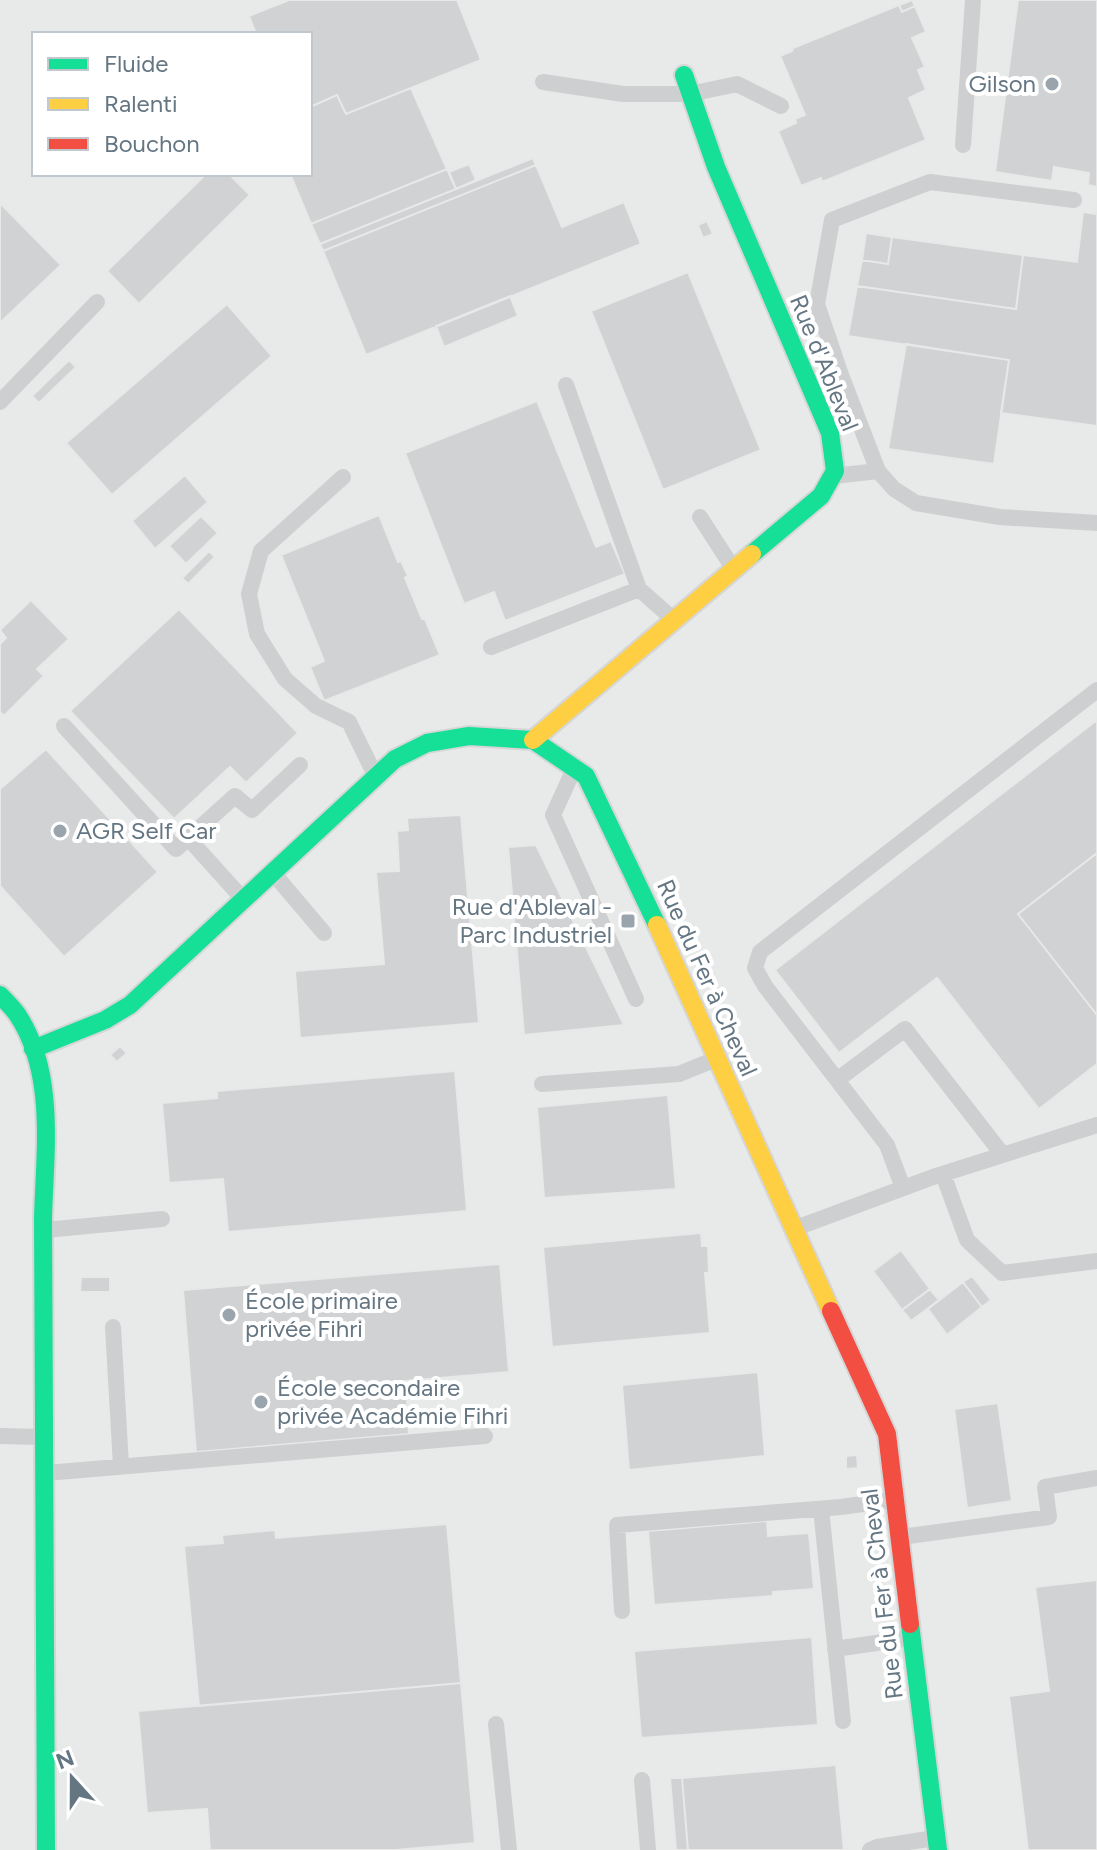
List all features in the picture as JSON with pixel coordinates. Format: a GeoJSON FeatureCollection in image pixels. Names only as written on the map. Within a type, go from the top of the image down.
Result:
{"type":"FeatureCollection","features":[{"type":"Feature","properties":{"kind":"street","name":"Rue d'Ableval"},"geometry":{"type":"LineString","coordinates":[[684,75],[716,167],[830,433],[835,471],[832,476]]}},
{"type":"Feature","properties":{"kind":"street"},"geometry":{"type":"LineString","coordinates":[[533,740],[821,496],[832,476]]}},
{"type":"Feature","properties":{"kind":"street","name":"Rue du Fer à Cheval"},"geometry":{"type":"LineString","coordinates":[[33,1049],[105,1020],[130,1005],[395,759],[427,743],[469,736],[533,740],[586,776],[887,1434],[938,1844]]}},
{"type":"Feature","properties":{"kind":"street"},"geometry":{"type":"LineString","coordinates":[[0,995],[16,1013],[33,1049],[44,1105],[46,1850]]}},
{"type":"Feature","properties":{"kind":"lane"},"geometry":{"type":"LineString","coordinates":[[963,145],[973,0]]}},
{"type":"Feature","properties":{"kind":"lane"},"geometry":{"type":"LineString","coordinates":[[543,82],[623,94],[690,94],[737,84],[781,106]]}},
{"type":"Feature","properties":{"kind":"lane"},"geometry":{"type":"LineString","coordinates":[[1074,200],[930,182],[832,220],[817,304],[878,471],[894,489],[916,503],[1000,517],[1097,523]]}},
{"type":"Feature","properties":{"kind":"lane"},"geometry":{"type":"LineString","coordinates":[[0,402],[97,302]]}},
{"type":"Feature","properties":{"kind":"lane"},"geometry":{"type":"LineString","coordinates":[[566,385],[639,589],[674,620]]}},
{"type":"Feature","properties":{"kind":"lane"},"geometry":{"type":"LineString","coordinates":[[832,476],[878,471]]}},
{"type":"Feature","properties":{"kind":"lane"},"geometry":{"type":"LineString","coordinates":[[343,477],[261,551],[249,594],[257,634],[285,679],[316,706],[349,722],[376,776]]}},
{"type":"Feature","properties":{"kind":"lane"},"geometry":{"type":"LineString","coordinates":[[700,517],[734,569]]}},
{"type":"Feature","properties":{"kind":"lane"},"geometry":{"type":"LineString","coordinates":[[491,647],[639,589]]}},
{"type":"Feature","properties":{"kind":"lane"},"geometry":{"type":"LineString","coordinates":[[903,1188],[887,1145],[765,986],[755,968],[760,952],[1097,690]]}},
{"type":"Feature","properties":{"kind":"lane"},"geometry":{"type":"LineString","coordinates":[[64,726],[176,849],[235,796],[252,810],[300,765]]}},
{"type":"Feature","properties":{"kind":"lane"},"geometry":{"type":"LineString","coordinates":[[574,767],[553,815],[636,999]]}},
{"type":"Feature","properties":{"kind":"lane"},"geometry":{"type":"LineString","coordinates":[[188,838],[244,899]]}},
{"type":"Feature","properties":{"kind":"lane"},"geometry":{"type":"LineString","coordinates":[[273,872],[324,933]]}},
{"type":"Feature","properties":{"kind":"lane"},"geometry":{"type":"LineString","coordinates":[[837,1080],[905,1029],[1003,1155]]}},
{"type":"Feature","properties":{"kind":"lane"},"geometry":{"type":"LineString","coordinates":[[542,1084],[679,1074],[717,1058]]}},
{"type":"Feature","properties":{"kind":"lane"},"geometry":{"type":"LineString","coordinates":[[794,1229],[943,1174],[1097,1125]]}},
{"type":"Feature","properties":{"kind":"lane"},"geometry":{"type":"LineString","coordinates":[[943,1174],[967,1240],[1002,1273],[1097,1261]]}},
{"type":"Feature","properties":{"kind":"lane"},"geometry":{"type":"LineString","coordinates":[[43,1230],[162,1219]]}},
{"type":"Feature","properties":{"kind":"lane"},"geometry":{"type":"LineString","coordinates":[[113,1327],[121,1466]]}},
{"type":"Feature","properties":{"kind":"lane"},"geometry":{"type":"LineString","coordinates":[[0,1436],[44,1437]]}},
{"type":"Feature","properties":{"kind":"lane"},"geometry":{"type":"LineString","coordinates":[[44,1473],[485,1436]]}},
{"type":"Feature","properties":{"kind":"lane"},"geometry":{"type":"LineString","coordinates":[[899,1537],[1049,1517],[1045,1487],[1097,1478]]}},
{"type":"Feature","properties":{"kind":"lane"},"geometry":{"type":"LineString","coordinates":[[622,1611],[617,1525],[895,1500]]}},
{"type":"Feature","properties":{"kind":"lane"},"geometry":{"type":"LineString","coordinates":[[821,1509],[843,1721]]}},
{"type":"Feature","properties":{"kind":"lane"},"geometry":{"type":"LineString","coordinates":[[835,1649],[911,1638]]}},
{"type":"Feature","properties":{"kind":"lane"},"geometry":{"type":"LineString","coordinates":[[496,1724],[509,1850]]}},
{"type":"Feature","properties":{"kind":"lane"},"geometry":{"type":"LineString","coordinates":[[642,1780],[648,1850]]}},
{"type":"Feature","properties":{"kind":"lane"},"geometry":{"type":"LineString","coordinates":[[870,1850],[938,1844]]}},
{"type":"Feature","properties":{"kind":"shaded area"},"geometry":{"type":"Polygon","coordinates":[[[0,0],[1097,0],[1097,1850],[0,1850],[0,0]]]}},
{"type":"Feature","properties":{"kind":"building"},"geometry":{"type":"Polygon","coordinates":[[[289,0],[457,0],[481,60],[346,114],[337,95],[312,106],[312,32],[255,32],[249,16],[289,0]]]}},
{"type":"Feature","properties":{"kind":"building"},"geometry":{"type":"Polygon","coordinates":[[[912,0],[915,6],[902,12],[899,5],[912,0]]]}},
{"type":"Feature","properties":{"kind":"building","name":"Gilson"},"geometry":{"type":"Polygon","coordinates":[[[1018,0],[1097,0],[1097,187],[1088,185],[1089,173],[1054,167],[1052,181],[995,172],[1018,0]]]}},
{"type":"Feature","properties":{"kind":"building"},"geometry":{"type":"Polygon","coordinates":[[[899,5],[902,12],[915,6],[926,32],[912,38],[925,67],[918,70],[926,90],[909,98],[926,140],[822,182],[821,178],[801,186],[778,131],[805,115],[780,56],[899,5]]]}},
{"type":"Feature","properties":{"kind":"building"},"geometry":{"type":"Polygon","coordinates":[[[411,88],[447,169],[311,224],[291,176],[312,176],[312,106],[337,95],[346,114],[411,88]]]}},
{"type":"Feature","properties":{"kind":"building"},"geometry":{"type":"Polygon","coordinates":[[[533,158],[536,165],[323,251],[320,244],[533,158]]]}},
{"type":"Feature","properties":{"kind":"building"},"geometry":{"type":"Polygon","coordinates":[[[469,164],[476,180],[456,189],[449,172],[469,164]]]}},
{"type":"Feature","properties":{"kind":"building"},"geometry":{"type":"Polygon","coordinates":[[[536,165],[562,227],[624,202],[641,244],[366,355],[323,251],[536,165]]]}},
{"type":"Feature","properties":{"kind":"building"},"geometry":{"type":"Polygon","coordinates":[[[447,169],[456,189],[320,244],[311,224],[447,169]]]}},
{"type":"Feature","properties":{"kind":"building"},"geometry":{"type":"Polygon","coordinates":[[[204,176],[231,176],[250,195],[139,304],[107,271],[204,176]]]}},
{"type":"Feature","properties":{"kind":"building"},"geometry":{"type":"Polygon","coordinates":[[[0,203],[61,265],[0,323],[0,203]]]}},
{"type":"Feature","properties":{"kind":"building"},"geometry":{"type":"Polygon","coordinates":[[[1083,212],[1097,214],[1097,426],[1001,413],[1009,360],[848,336],[857,286],[1016,309],[1023,255],[1077,262],[1083,212]]]}},
{"type":"Feature","properties":{"kind":"building"},"geometry":{"type":"Polygon","coordinates":[[[707,221],[713,234],[703,238],[698,225],[707,221]]]}},
{"type":"Feature","properties":{"kind":"building"},"geometry":{"type":"Polygon","coordinates":[[[866,233],[892,237],[888,264],[862,260],[866,233]]]}},
{"type":"Feature","properties":{"kind":"building"},"geometry":{"type":"Polygon","coordinates":[[[892,237],[1023,255],[1016,309],[857,286],[862,260],[888,264],[892,237]]]}},
{"type":"Feature","properties":{"kind":"building"},"geometry":{"type":"Polygon","coordinates":[[[688,272],[761,450],[663,490],[591,311],[688,272]]]}},
{"type":"Feature","properties":{"kind":"building"},"geometry":{"type":"Polygon","coordinates":[[[510,296],[518,316],[444,347],[436,326],[510,296]]]}},
{"type":"Feature","properties":{"kind":"building"},"geometry":{"type":"Polygon","coordinates":[[[227,304],[272,356],[112,495],[66,443],[227,304]]]}},
{"type":"Feature","properties":{"kind":"building"},"geometry":{"type":"Polygon","coordinates":[[[906,344],[1009,360],[994,464],[888,449],[906,344]]]}},
{"type":"Feature","properties":{"kind":"building"},"geometry":{"type":"Polygon","coordinates":[[[69,360],[76,367],[39,403],[32,396],[69,360]]]}},
{"type":"Feature","properties":{"kind":"building"},"geometry":{"type":"Polygon","coordinates":[[[537,401],[596,547],[611,541],[625,574],[505,621],[494,592],[464,604],[405,453],[537,401]]]}},
{"type":"Feature","properties":{"kind":"building"},"geometry":{"type":"Polygon","coordinates":[[[185,475],[208,502],[155,549],[132,521],[185,475]]]}},
{"type":"Feature","properties":{"kind":"building"},"geometry":{"type":"Polygon","coordinates":[[[379,515],[440,655],[324,701],[310,667],[324,661],[281,555],[379,515]]]}},
{"type":"Feature","properties":{"kind":"building"},"geometry":{"type":"Polygon","coordinates":[[[201,516],[218,533],[186,564],[169,546],[201,516]]]}},
{"type":"Feature","properties":{"kind":"building"},"geometry":{"type":"Polygon","coordinates":[[[209,551],[215,557],[188,584],[182,578],[209,551]]]}},
{"type":"Feature","properties":{"kind":"building"},"geometry":{"type":"Polygon","coordinates":[[[31,600],[69,639],[37,669],[44,676],[4,716],[0,712],[0,644],[6,638],[0,630],[31,600]]]}},
{"type":"Feature","properties":{"kind":"building"},"geometry":{"type":"Polygon","coordinates":[[[179,609],[298,733],[246,783],[230,767],[174,819],[70,711],[179,609]]]}},
{"type":"Feature","properties":{"kind":"building"},"geometry":{"type":"Polygon","coordinates":[[[1097,720],[1097,853],[1018,914],[1097,1015],[1097,1064],[1039,1109],[937,978],[839,1053],[775,970],[1097,720]]]}},
{"type":"Feature","properties":{"kind":"building","name":"AGR Self Car"},"geometry":{"type":"Polygon","coordinates":[[[46,749],[158,872],[64,957],[0,886],[0,789],[46,749]]]}},
{"type":"Feature","properties":{"kind":"building"},"geometry":{"type":"Polygon","coordinates":[[[461,815],[479,1023],[300,1038],[295,971],[384,964],[376,872],[399,871],[397,831],[408,830],[407,818],[461,815]]]}},
{"type":"Feature","properties":{"kind":"building"},"geometry":{"type":"Polygon","coordinates":[[[536,845],[624,1025],[524,1035],[508,847],[536,845]]]}},
{"type":"Feature","properties":{"kind":"building"},"geometry":{"type":"Polygon","coordinates":[[[1097,853],[1097,1015],[1018,914],[1097,853]]]}},
{"type":"Feature","properties":{"kind":"building"},"geometry":{"type":"Polygon","coordinates":[[[120,1046],[127,1053],[117,1062],[110,1055],[120,1046]]]}},
{"type":"Feature","properties":{"kind":"building"},"geometry":{"type":"Polygon","coordinates":[[[455,1071],[467,1211],[228,1232],[223,1179],[169,1183],[162,1103],[217,1098],[217,1091],[455,1071]]]}},
{"type":"Feature","properties":{"kind":"building"},"geometry":{"type":"Polygon","coordinates":[[[668,1095],[676,1189],[544,1198],[537,1107],[668,1095]]]}},
{"type":"Feature","properties":{"kind":"building"},"geometry":{"type":"Polygon","coordinates":[[[701,1233],[702,1246],[708,1246],[709,1273],[705,1273],[710,1333],[552,1347],[543,1247],[701,1233]]]}},
{"type":"Feature","properties":{"kind":"building"},"geometry":{"type":"Polygon","coordinates":[[[901,1250],[930,1289],[902,1310],[873,1271],[901,1250]]]}},
{"type":"Feature","properties":{"kind":"building"},"geometry":{"type":"Polygon","coordinates":[[[500,1264],[509,1372],[406,1381],[409,1434],[196,1452],[183,1290],[500,1264]]]}},
{"type":"Feature","properties":{"kind":"building"},"geometry":{"type":"Polygon","coordinates":[[[972,1276],[991,1300],[982,1307],[963,1282],[972,1276]]]}},
{"type":"Feature","properties":{"kind":"building"},"geometry":{"type":"Polygon","coordinates":[[[81,1277],[110,1277],[110,1292],[80,1292],[81,1277]]]}},
{"type":"Feature","properties":{"kind":"building"},"geometry":{"type":"Polygon","coordinates":[[[963,1282],[982,1307],[947,1335],[928,1309],[963,1282]]]}},
{"type":"Feature","properties":{"kind":"building"},"geometry":{"type":"Polygon","coordinates":[[[930,1289],[939,1300],[911,1321],[902,1310],[930,1289]]]}},
{"type":"Feature","properties":{"kind":"building"},"geometry":{"type":"Polygon","coordinates":[[[758,1372],[765,1456],[629,1470],[622,1385],[758,1372]]]}},
{"type":"Feature","properties":{"kind":"building"},"geometry":{"type":"Polygon","coordinates":[[[998,1403],[1012,1501],[967,1508],[954,1409],[998,1403]]]}},
{"type":"Feature","properties":{"kind":"building"},"geometry":{"type":"Polygon","coordinates":[[[857,1455],[858,1468],[846,1469],[846,1456],[857,1455]]]}},
{"type":"Feature","properties":{"kind":"building"},"geometry":{"type":"Polygon","coordinates":[[[767,1521],[768,1536],[809,1533],[814,1589],[773,1592],[773,1596],[654,1605],[648,1531],[767,1521]]]}},
{"type":"Feature","properties":{"kind":"building"},"geometry":{"type":"Polygon","coordinates":[[[447,1524],[461,1683],[199,1706],[184,1546],[223,1543],[222,1535],[275,1530],[276,1538],[447,1524]]]}},
{"type":"Feature","properties":{"kind":"building"},"geometry":{"type":"Polygon","coordinates":[[[1097,1580],[1097,1850],[1028,1850],[1009,1696],[1049,1691],[1035,1587],[1097,1580]]]}},
{"type":"Feature","properties":{"kind":"building"},"geometry":{"type":"Polygon","coordinates":[[[812,1637],[818,1725],[641,1738],[634,1651],[812,1637]]]}},
{"type":"Feature","properties":{"kind":"building"},"geometry":{"type":"Polygon","coordinates":[[[461,1683],[475,1843],[396,1850],[210,1850],[207,1809],[147,1813],[138,1711],[461,1683]]]}},
{"type":"Feature","properties":{"kind":"building"},"geometry":{"type":"Polygon","coordinates":[[[836,1765],[844,1850],[688,1850],[682,1778],[836,1765]]]}},
{"type":"Feature","properties":{"kind":"building"},"geometry":{"type":"Polygon","coordinates":[[[670,1778],[682,1778],[688,1850],[676,1850],[670,1778]]]}},
{"type":"Feature","properties":{"kind":"traffic: fast"},"geometry":{"type":"LineString","coordinates":[[684,75],[716,167],[830,433],[835,471],[821,496],[752,554]]}},
{"type":"Feature","properties":{"kind":"traffic: fast"},"geometry":{"type":"LineString","coordinates":[[33,1049],[105,1020],[130,1005],[395,759],[427,743],[469,736],[533,740],[586,776],[657,925]]}},
{"type":"Feature","properties":{"kind":"traffic: fast"},"geometry":{"type":"LineString","coordinates":[[0,995],[17,1014],[29,1037],[38,1061],[45,1112],[46,1850]]}},
{"type":"Feature","properties":{"kind":"traffic: fast"},"geometry":{"type":"LineString","coordinates":[[910,1624],[938,1850]]}},
{"type":"Feature","properties":{"kind":"traffic: slow"},"geometry":{"type":"LineString","coordinates":[[533,740],[752,554]]}},
{"type":"Feature","properties":{"kind":"traffic: slow"},"geometry":{"type":"LineString","coordinates":[[657,925],[831,1311]]}},
{"type":"Feature","properties":{"kind":"traffic: jam"},"geometry":{"type":"LineString","coordinates":[[831,1311],[887,1434],[910,1624]]}},
{"type":"Feature","properties":{"kind":"place","name":"Gilson"},"geometry":{"type":"Point","coordinates":[1052,84]}},
{"type":"Feature","properties":{"kind":"place","name":"AGR Self Car"},"geometry":{"type":"Point","coordinates":[60,831]}},
{"type":"Feature","properties":{"kind":"place","name":"Rue d'Ableval - Parc Industriel"},"geometry":{"type":"Point","coordinates":[628,921]}},
{"type":"Feature","properties":{"kind":"place","name":"École primaire privée Fihri"},"geometry":{"type":"Point","coordinates":[229,1315]}},
{"type":"Feature","properties":{"kind":"place","name":"École secondaire privée Académie Fihri"},"geometry":{"type":"Point","coordinates":[261,1402]}}]}
